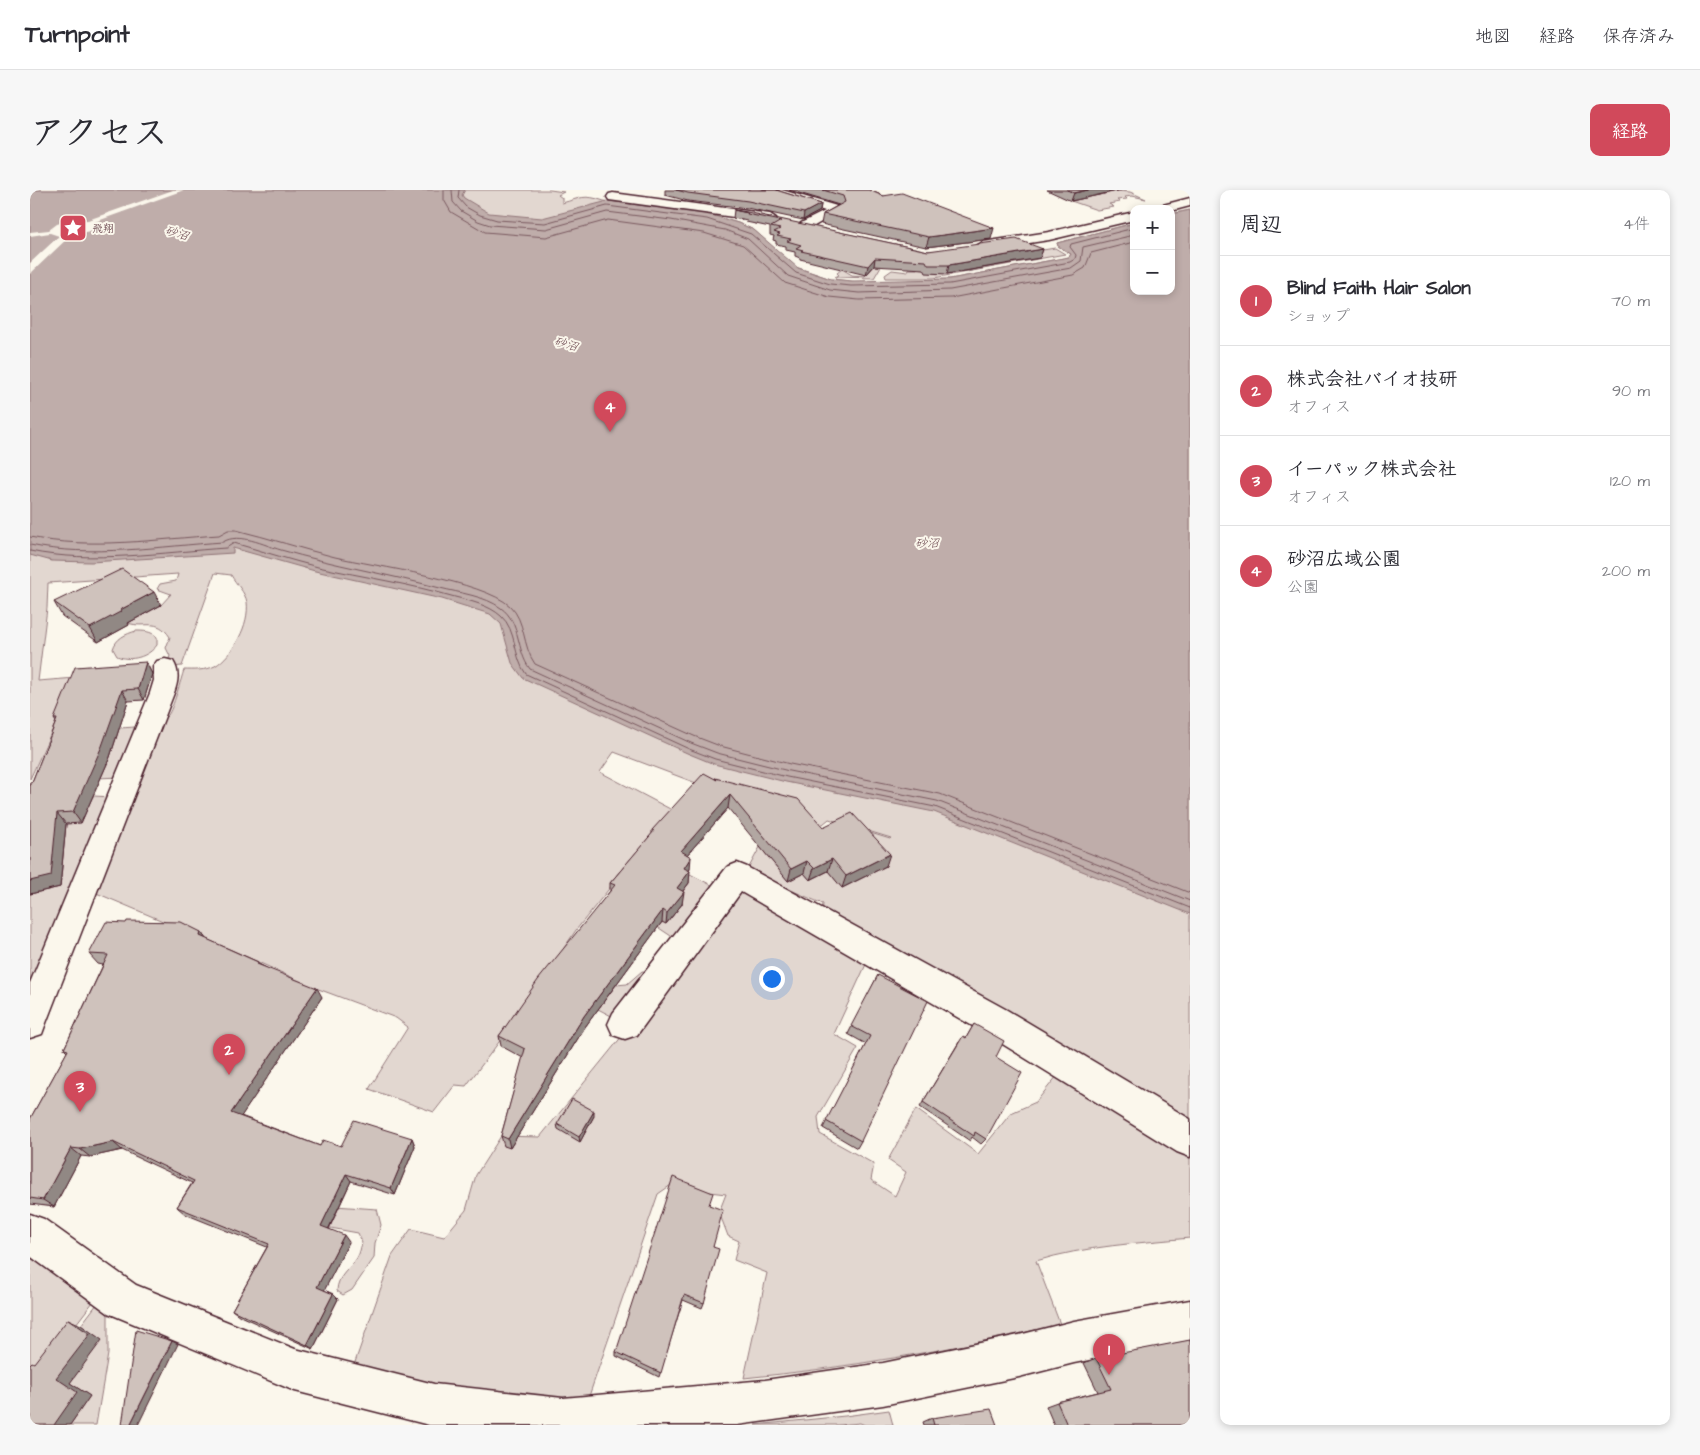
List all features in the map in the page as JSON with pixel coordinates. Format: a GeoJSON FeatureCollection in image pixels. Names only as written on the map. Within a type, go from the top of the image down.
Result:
{"type":"FeatureCollection","features":[{"type":"Feature","properties":{"kind":"street"},"geometry":{"type":"LineString","coordinates":[[769,190],[836,210],[796,224]]}},
{"type":"Feature","properties":{"kind":"street"},"geometry":{"type":"LineString","coordinates":[[613,198],[747,214],[824,230]]}},
{"type":"Feature","properties":{"kind":"street"},"geometry":{"type":"LineString","coordinates":[[1175,206],[1190,202]]}},
{"type":"Feature","properties":{"kind":"street"},"geometry":{"type":"LineString","coordinates":[[974,247],[1049,236],[1130,217]]}},
{"type":"Feature","properties":{"kind":"street"},"geometry":{"type":"LineString","coordinates":[[30,1023],[162,693],[166,680],[165,667]]}},
{"type":"Feature","properties":{"kind":"street"},"geometry":{"type":"LineString","coordinates":[[625,1024],[737,875],[995,1020],[1190,1139]]}},
{"type":"Feature","properties":{"kind":"street"},"geometry":{"type":"LineString","coordinates":[[30,1234],[122,1298],[295,1370],[434,1405],[563,1420],[765,1401],[882,1384],[1091,1339],[1190,1320]]}},
{"type":"Feature","properties":{"kind":"shaded area","name":"砂沼"},"geometry":{"type":"Polygon","coordinates":[[[30,190],[550,190],[564,192],[558,195],[562,198],[562,203],[587,197],[604,201],[708,214],[754,230],[793,266],[831,279],[859,282],[950,279],[1069,257],[1071,254],[1058,246],[1057,243],[1130,224],[1130,295],[1175,295],[1175,213],[1190,210],[1190,1126],[822,914],[823,904],[793,891],[785,895],[747,871],[760,847],[788,881],[804,873],[810,880],[828,871],[842,888],[848,826],[891,838],[829,819],[823,824],[810,826],[614,752],[600,772],[672,810],[576,930],[520,1014],[466,1086],[455,1085],[434,1112],[369,1089],[408,1027],[396,1018],[313,987],[234,951],[94,892],[30,1001],[30,829],[93,796],[114,797],[115,842],[137,789],[121,777],[73,779],[109,757],[119,728],[151,724],[158,722],[168,715],[184,670],[200,670],[215,666],[234,647],[246,620],[247,602],[231,575],[215,573],[182,666],[171,667],[168,661],[170,656],[166,648],[170,637],[165,631],[155,625],[134,625],[128,623],[161,605],[171,594],[157,589],[160,584],[176,581],[178,574],[48,583],[47,608],[38,681],[76,678],[30,779],[30,190]]]}},
{"type":"Feature","properties":{"kind":"shaded area"},"geometry":{"type":"Polygon","coordinates":[[[1118,191],[1130,192],[1146,199],[1132,196],[1125,197],[1127,199],[1117,200],[1120,202],[1109,204],[1114,207],[1097,210],[1071,201],[1118,191]]]}},
{"type":"Feature","properties":{"kind":"shaded area"},"geometry":{"type":"Polygon","coordinates":[[[1055,248],[1065,254],[934,278],[886,278],[885,275],[892,270],[908,272],[908,269],[917,269],[917,267],[952,274],[1041,257],[1031,252],[1055,248]]]}},
{"type":"Feature","properties":{"kind":"shaded area"},"geometry":{"type":"Polygon","coordinates":[[[875,265],[881,266],[874,278],[835,277],[839,275],[837,273],[842,269],[852,275],[865,276],[875,265]]]}},
{"type":"Feature","properties":{"kind":"shaded area"},"geometry":{"type":"Polygon","coordinates":[[[136,631],[155,635],[157,637],[157,645],[149,653],[139,657],[122,658],[117,656],[113,649],[116,642],[125,635],[136,631]]]}},
{"type":"Feature","properties":{"kind":"shaded area"},"geometry":{"type":"Polygon","coordinates":[[[688,873],[717,888],[677,940],[656,926],[660,921],[666,924],[682,904],[676,900],[688,873]]]}},
{"type":"Feature","properties":{"kind":"shaded area"},"geometry":{"type":"Polygon","coordinates":[[[740,891],[868,960],[834,1034],[858,1048],[818,1117],[820,1134],[874,1164],[871,1180],[895,1196],[906,1172],[888,1160],[916,1109],[978,1154],[1011,1113],[1036,1102],[1061,1071],[1190,1150],[1190,1238],[1093,1248],[1036,1261],[1060,1324],[1054,1328],[1049,1327],[935,1351],[859,1364],[744,1378],[767,1273],[734,1260],[739,1241],[728,1236],[719,1212],[726,1194],[693,1190],[674,1183],[658,1194],[586,1405],[527,1403],[353,1368],[392,1256],[411,1229],[444,1237],[466,1210],[476,1175],[501,1136],[540,1137],[740,891]]]}},
{"type":"Feature","properties":{"kind":"shaded area"},"geometry":{"type":"Polygon","coordinates":[[[642,971],[650,972],[619,1020],[598,1009],[616,985],[627,984],[642,971]]]}},
{"type":"Feature","properties":{"kind":"shaded area"},"geometry":{"type":"Polygon","coordinates":[[[335,1206],[377,1209],[381,1225],[375,1243],[374,1258],[352,1290],[343,1295],[337,1291],[339,1281],[357,1258],[362,1242],[358,1233],[325,1227],[335,1206]]]}},
{"type":"Feature","properties":{"kind":"shaded area"},"geometry":{"type":"Polygon","coordinates":[[[30,1251],[96,1298],[30,1384],[30,1251]]]}},
{"type":"Feature","properties":{"kind":"shaded area"},"geometry":{"type":"Polygon","coordinates":[[[97,1304],[108,1308],[108,1354],[96,1425],[70,1425],[90,1396],[70,1383],[81,1325],[97,1304]]]}},
{"type":"Feature","properties":{"kind":"shaded area"},"geometry":{"type":"Polygon","coordinates":[[[889,1410],[893,1425],[865,1425],[860,1423],[838,1425],[755,1425],[845,1416],[889,1410]]]}},
{"type":"Feature","properties":{"kind":"water","name":"砂沼"},"geometry":{"type":"Polygon","coordinates":[[[30,190],[465,190],[462,195],[464,198],[489,213],[542,218],[608,201],[708,214],[738,223],[754,230],[798,268],[831,279],[852,281],[950,279],[1069,257],[1071,254],[1058,246],[1057,243],[1130,224],[1130,295],[1175,295],[1175,213],[1190,210],[1190,914],[934,812],[786,782],[714,764],[687,753],[523,678],[512,663],[501,624],[490,614],[442,599],[315,571],[233,548],[233,553],[91,562],[52,561],[30,555],[30,190]]]}},
{"type":"Feature","properties":{"kind":"pier"},"geometry":{"type":"Polygon","coordinates":[[[173,190],[184,190],[95,222],[97,226],[90,231],[71,235],[30,274],[30,263],[59,236],[50,233],[30,236],[30,232],[49,230],[57,224],[67,221],[88,220],[173,190]]]}},
{"type":"Feature","properties":{"kind":"building"},"geometry":{"type":"Polygon","coordinates":[[[676,190],[776,190],[821,204],[804,213],[748,201],[676,190]]]}},
{"type":"Feature","properties":{"kind":"building"},"geometry":{"type":"Polygon","coordinates":[[[823,190],[869,190],[883,196],[902,193],[994,228],[929,237],[823,214],[845,202],[843,196],[823,190]]]}},
{"type":"Feature","properties":{"kind":"building"},"geometry":{"type":"Polygon","coordinates":[[[1067,190],[1088,190],[1074,193],[1067,190]]]}},
{"type":"Feature","properties":{"kind":"building"},"geometry":{"type":"Polygon","coordinates":[[[734,210],[928,251],[1016,239],[1043,249],[949,265],[928,265],[926,261],[875,258],[868,266],[801,251],[803,250],[796,248],[801,245],[787,241],[791,239],[777,236],[780,234],[774,232],[780,229],[771,227],[781,221],[734,210]]]}},
{"type":"Feature","properties":{"kind":"building"},"geometry":{"type":"Polygon","coordinates":[[[122,569],[154,592],[90,628],[54,602],[122,569]]]}},
{"type":"Feature","properties":{"kind":"building"},"geometry":{"type":"Polygon","coordinates":[[[146,662],[138,689],[122,690],[102,746],[73,812],[57,813],[51,876],[30,881],[30,782],[32,782],[57,719],[54,719],[75,667],[146,662]]]}},
{"type":"Feature","properties":{"kind":"building"},"geometry":{"type":"Polygon","coordinates":[[[704,773],[717,780],[715,778],[798,799],[823,827],[852,813],[890,854],[846,876],[832,859],[814,868],[807,861],[791,869],[730,795],[681,851],[691,857],[684,868],[690,871],[677,888],[684,892],[667,913],[663,910],[584,1016],[508,1139],[501,1136],[525,1049],[499,1036],[538,980],[615,885],[610,883],[654,831],[652,830],[704,773]]]}},
{"type":"Feature","properties":{"kind":"building"},"geometry":{"type":"Polygon","coordinates":[[[127,921],[181,922],[201,932],[200,936],[258,962],[257,964],[317,988],[231,1113],[320,1146],[323,1140],[341,1146],[354,1120],[412,1138],[391,1188],[346,1174],[321,1226],[344,1235],[317,1287],[333,1294],[307,1345],[232,1310],[269,1244],[177,1207],[194,1181],[113,1142],[80,1149],[71,1148],[43,1200],[30,1198],[30,1119],[68,1050],[64,1049],[108,955],[89,954],[106,922],[126,923],[127,921]]]}},
{"type":"Feature","properties":{"kind":"building"},"geometry":{"type":"Polygon","coordinates":[[[878,975],[928,1001],[861,1141],[826,1121],[870,1036],[851,1026],[878,975]]]}},
{"type":"Feature","properties":{"kind":"building"},"geometry":{"type":"Polygon","coordinates":[[[974,1024],[1004,1041],[996,1057],[1022,1073],[986,1139],[975,1132],[974,1136],[923,1102],[963,1036],[966,1038],[974,1024]]]}},
{"type":"Feature","properties":{"kind":"building"},"geometry":{"type":"Polygon","coordinates":[[[572,1099],[594,1111],[579,1137],[557,1124],[572,1099]]]}},
{"type":"Feature","properties":{"kind":"building"},"geometry":{"type":"Polygon","coordinates":[[[673,1177],[713,1193],[709,1205],[723,1210],[713,1247],[719,1249],[704,1303],[684,1295],[661,1373],[616,1352],[673,1177]]]}},
{"type":"Feature","properties":{"kind":"building"},"geometry":{"type":"Polygon","coordinates":[[[68,1319],[90,1334],[56,1378],[77,1392],[54,1425],[30,1425],[30,1364],[34,1363],[68,1319]]]}},
{"type":"Feature","properties":{"kind":"building"},"geometry":{"type":"Polygon","coordinates":[[[136,1330],[172,1341],[130,1425],[122,1425],[136,1330]]]}},
{"type":"Feature","properties":{"kind":"building"},"geometry":{"type":"Polygon","coordinates":[[[1190,1340],[1190,1425],[1067,1425],[1057,1402],[1111,1389],[1096,1358],[1190,1340]]]}},
{"type":"Feature","properties":{"kind":"building"},"geometry":{"type":"Polygon","coordinates":[[[991,1409],[997,1425],[934,1425],[932,1418],[991,1409]]]}},
{"type":"Feature","properties":{"kind":"place","name":"飛翔"},"geometry":{"type":"Point","coordinates":[73,228]}},
{"type":"Feature","properties":{"kind":"place","name":"砂沼広域公園"},"geometry":{"type":"Point","coordinates":[610,432]}},
{"type":"Feature","properties":{"kind":"place","name":"株式会社バイオ技研"},"geometry":{"type":"Point","coordinates":[229,1075]}},
{"type":"Feature","properties":{"kind":"place","name":"イーパック株式会社"},"geometry":{"type":"Point","coordinates":[80,1112]}},
{"type":"Feature","properties":{"kind":"place","name":"Blind Faith Hair Salon"},"geometry":{"type":"Point","coordinates":[1109,1375]}}]}
